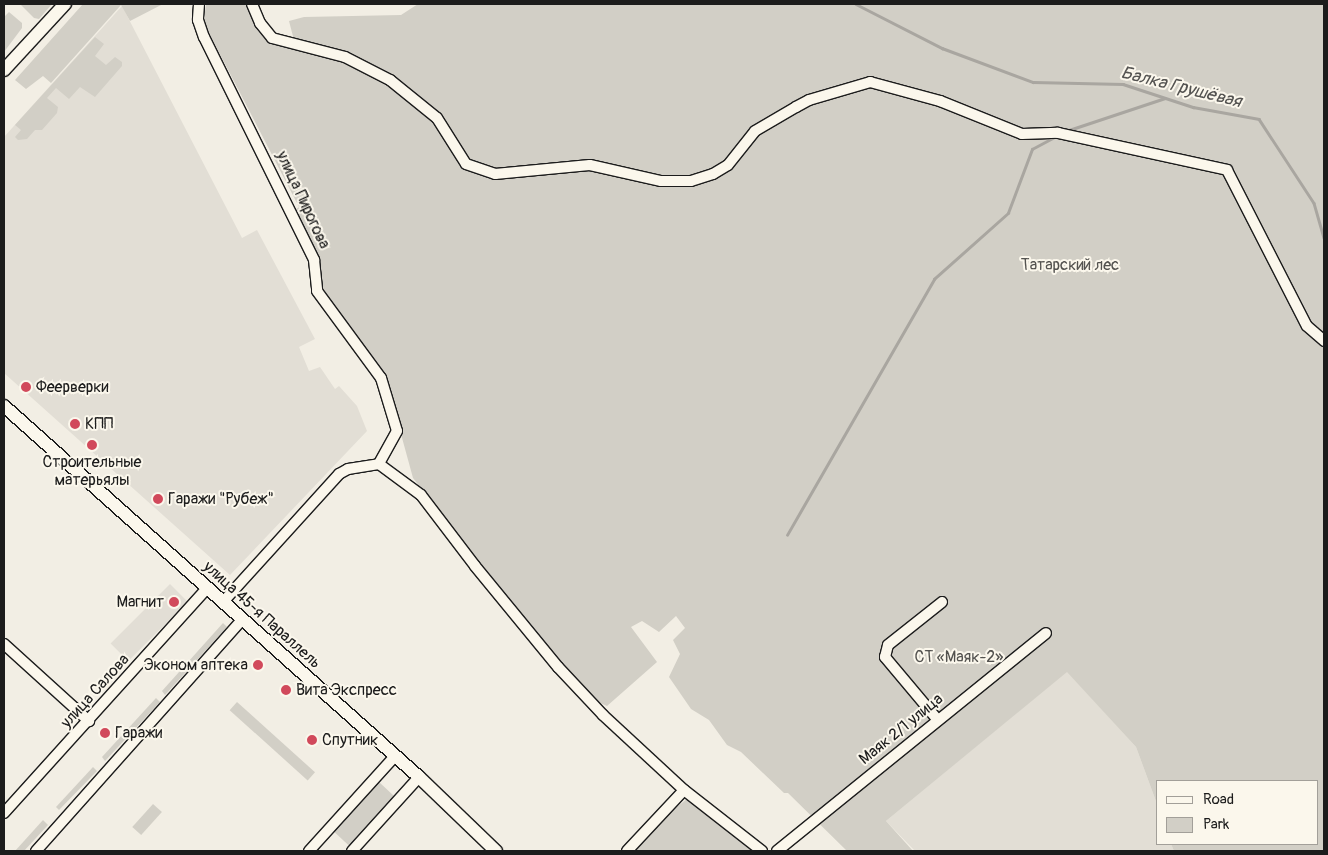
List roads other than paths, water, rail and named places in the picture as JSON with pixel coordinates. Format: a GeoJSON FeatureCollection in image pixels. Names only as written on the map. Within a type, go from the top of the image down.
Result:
{"type":"FeatureCollection","features":[{"type":"Feature","properties":{"kind":"main road"},"geometry":{"type":"LineString","coordinates":[[4,70],[65,4]]}},
{"type":"Feature","properties":{"kind":"main road","name":"улица 45-я Параллель"},"geometry":{"type":"LineString","coordinates":[[4,406],[419,777],[496,851]]}},
{"type":"Feature","properties":{"kind":"street","name":"улица Пирогова"},"geometry":{"type":"LineString","coordinates":[[199,4],[198,20],[204,37],[314,260],[317,291],[381,378],[397,431],[379,464]]}},
{"type":"Feature","properties":{"kind":"street"},"geometry":{"type":"LineString","coordinates":[[252,4],[260,23],[272,38],[344,57],[390,80],[437,118],[466,164],[495,174],[590,165],[661,181],[691,181],[714,174],[728,165],[755,131],[802,104],[870,82],[940,101],[1022,134],[1058,133],[1227,170],[1307,326],[1324,341]]}},
{"type":"Feature","properties":{"kind":"street"},"geometry":{"type":"LineString","coordinates":[[223,602],[339,474],[348,469],[379,464],[421,495],[474,566],[558,667],[622,733],[684,790],[762,851]]}},
{"type":"Feature","properties":{"kind":"street","name":"улица Салова"},"geometry":{"type":"LineString","coordinates":[[4,813],[207,588]]}},
{"type":"Feature","properties":{"kind":"street"},"geometry":{"type":"LineString","coordinates":[[937,719],[885,657],[888,645],[942,602]]}},
{"type":"Feature","properties":{"kind":"street"},"geometry":{"type":"LineString","coordinates":[[36,851],[242,620]]}},
{"type":"Feature","properties":{"kind":"street","name":"Маяк 2/1 улица"},"geometry":{"type":"LineString","coordinates":[[777,851],[937,719],[1046,633]]}},
{"type":"Feature","properties":{"kind":"street"},"geometry":{"type":"LineString","coordinates":[[4,644],[89,721]]}},
{"type":"Feature","properties":{"kind":"street"},"geometry":{"type":"LineString","coordinates":[[309,851],[395,756]]}},
{"type":"Feature","properties":{"kind":"street"},"geometry":{"type":"LineString","coordinates":[[352,851],[419,777]]}},
{"type":"Feature","properties":{"kind":"street"},"geometry":{"type":"LineString","coordinates":[[627,851],[684,790]]}},
{"type":"Feature","properties":{"kind":"waterway","name":"Балка Грушёвая"},"geometry":{"type":"LineString","coordinates":[[856,4],[942,48],[1033,82],[1123,84],[1193,107],[1259,119],[1314,203],[1324,238]]}},
{"type":"Feature","properties":{"kind":"waterway"},"geometry":{"type":"LineString","coordinates":[[1066,131],[1165,98]]}},
{"type":"Feature","properties":{"kind":"waterway"},"geometry":{"type":"LineString","coordinates":[[787,535],[934,279],[1008,213],[1032,149],[1055,137]]}},
{"type":"Feature","properties":{"kind":"place","name":"Феерверки"},"geometry":{"type":"Point","coordinates":[26,387]}},
{"type":"Feature","properties":{"kind":"place","name":"КПП"},"geometry":{"type":"Point","coordinates":[75,424]}},
{"type":"Feature","properties":{"kind":"place","name":"Строительные матерьялы"},"geometry":{"type":"Point","coordinates":[92,445]}},
{"type":"Feature","properties":{"kind":"place","name":"Гаражи \"Рубеж\""},"geometry":{"type":"Point","coordinates":[158,499]}},
{"type":"Feature","properties":{"kind":"place","name":"Магнит"},"geometry":{"type":"Point","coordinates":[174,602]}},
{"type":"Feature","properties":{"kind":"place","name":"Эконом аптека"},"geometry":{"type":"Point","coordinates":[258,665]}},
{"type":"Feature","properties":{"kind":"place","name":"Вита Экспресс"},"geometry":{"type":"Point","coordinates":[286,690]}},
{"type":"Feature","properties":{"kind":"place","name":"Гаражи"},"geometry":{"type":"Point","coordinates":[105,733]}},
{"type":"Feature","properties":{"kind":"place","name":"Спутник"},"geometry":{"type":"Point","coordinates":[312,740]}},
{"type":"Feature","properties":{"kind":"park label","name":"Татарский лес"},"geometry":{"type":"Point","coordinates":[1070,265]}},
{"type":"Feature","properties":{"kind":"park label","name":"СТ «Маяк-2»"},"geometry":{"type":"Point","coordinates":[959,657]}}]}
